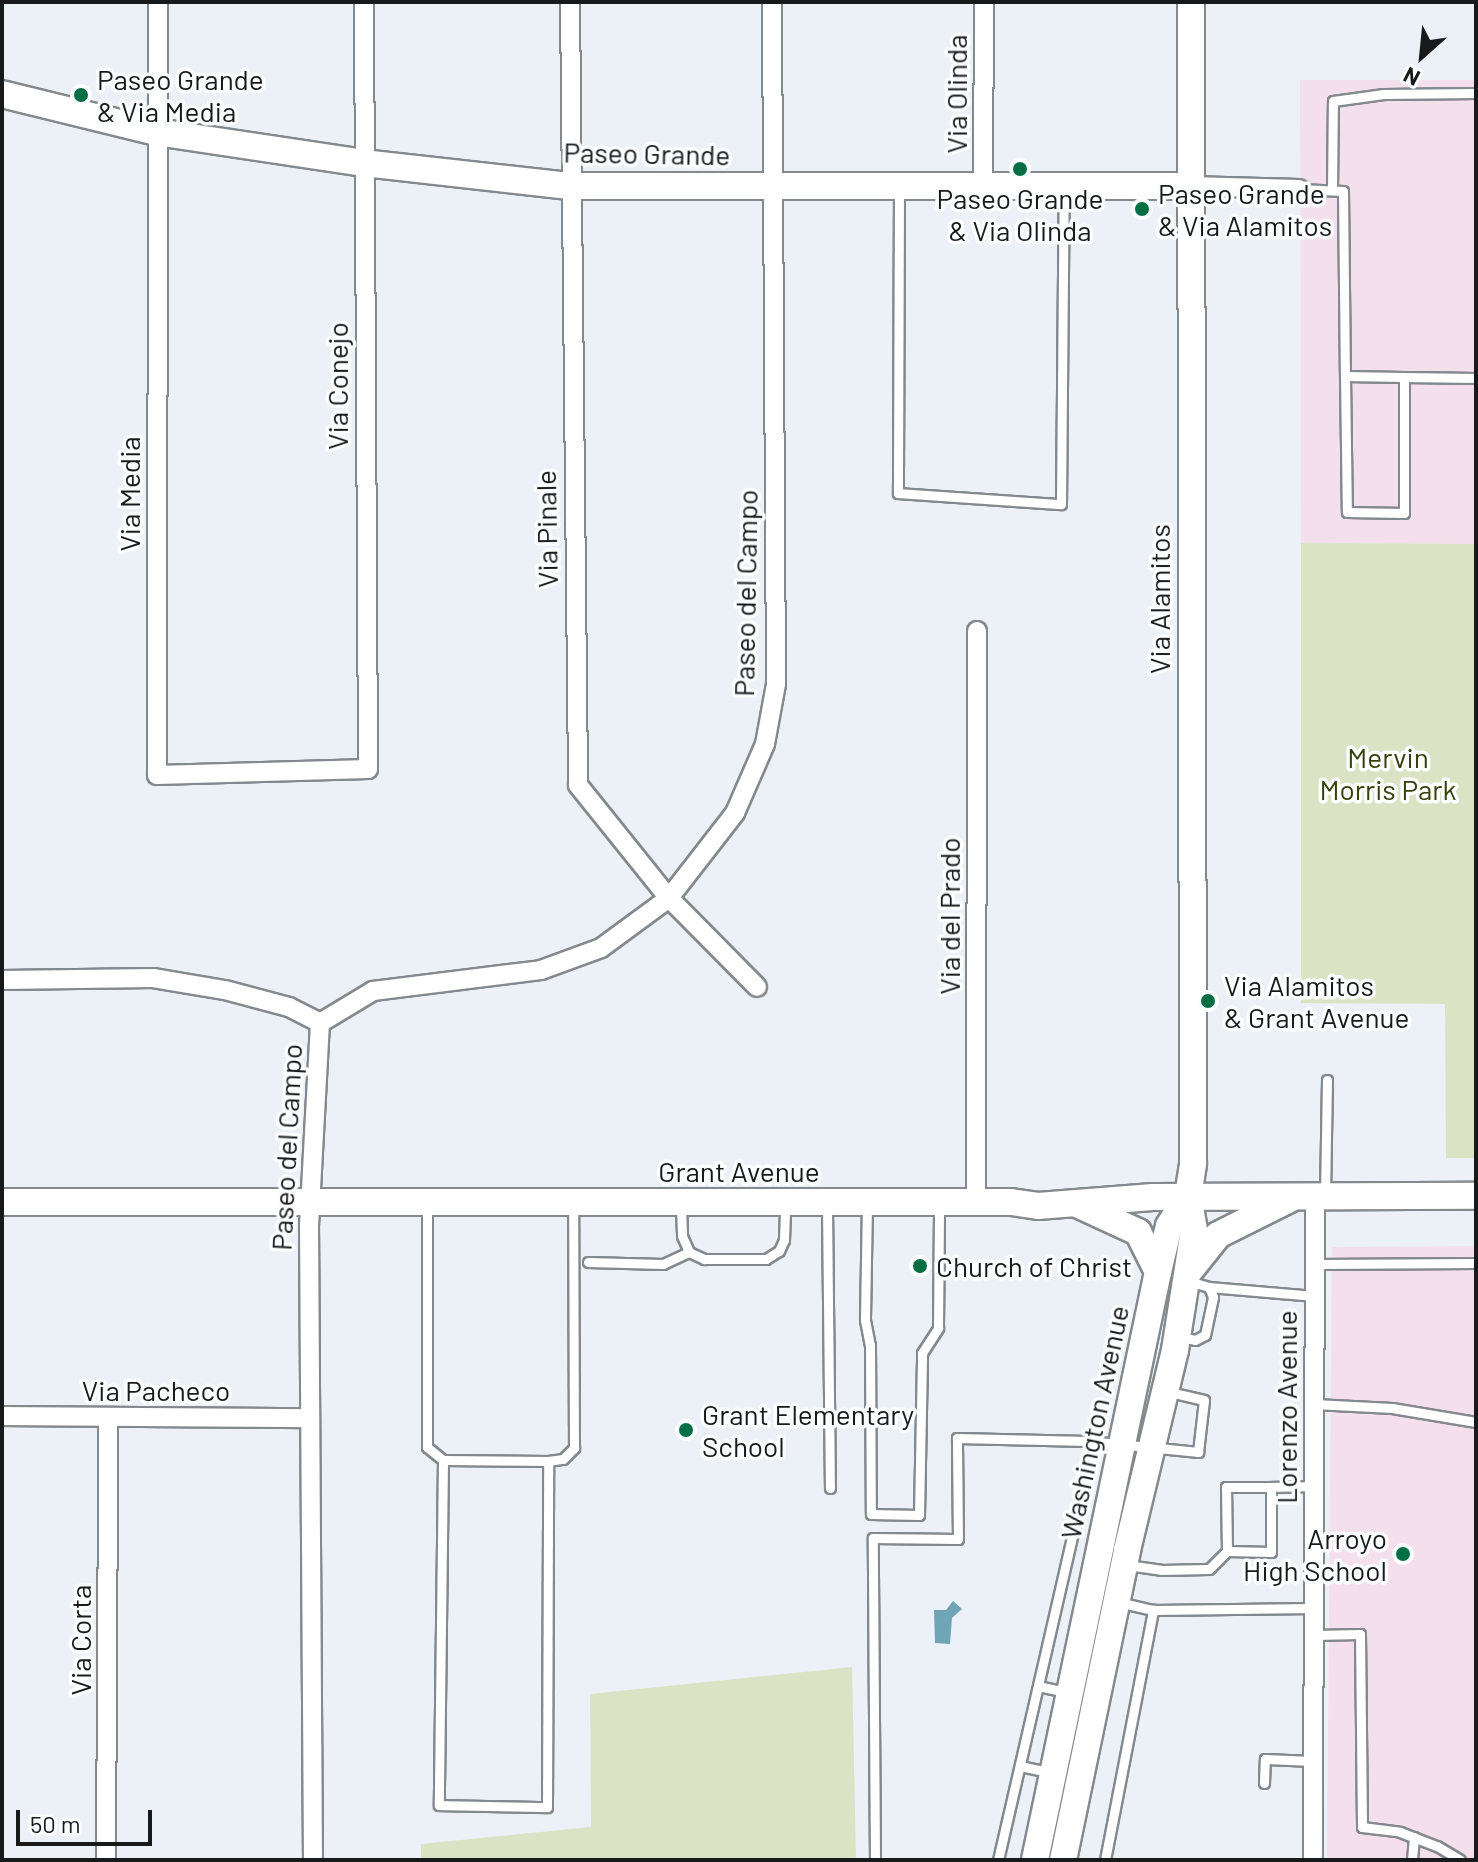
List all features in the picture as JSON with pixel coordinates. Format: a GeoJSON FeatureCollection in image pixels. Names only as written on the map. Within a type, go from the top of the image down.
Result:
{"type":"FeatureCollection","features":[{"type":"Feature","properties":{"kind":"main road","name":"Via Alamitos"},"geometry":{"type":"LineString","coordinates":[[1188,1196],[1193,1163],[1191,2]]}},
{"type":"Feature","properties":{"kind":"main road","name":"Paseo Grande"},"geometry":{"type":"LineString","coordinates":[[2,94],[157,132],[364,163],[570,186],[1190,186]]}},
{"type":"Feature","properties":{"kind":"main road"},"geometry":{"type":"LineString","coordinates":[[1197,1283],[1202,1251],[1218,1235],[1313,1195]]}},
{"type":"Feature","properties":{"kind":"main road","name":"Grant Avenue"},"geometry":{"type":"LineString","coordinates":[[2,1202],[1076,1204],[1188,1196],[1476,1196]]}},
{"type":"Feature","properties":{"kind":"main road","name":"Washington Avenue"},"geometry":{"type":"LineString","coordinates":[[1035,1860],[1158,1272],[1169,1226],[1188,1196]]}},
{"type":"Feature","properties":{"kind":"main road","name":"Washington Avenue"},"geometry":{"type":"LineString","coordinates":[[1063,1860],[1175,1335],[1197,1283],[1194,1227],[1188,1196]]}},
{"type":"Feature","properties":{"kind":"main road"},"geometry":{"type":"LineString","coordinates":[[1076,1204],[1138,1232],[1158,1272]]}},
{"type":"Feature","properties":{"kind":"street","name":"Via Media"},"geometry":{"type":"LineString","coordinates":[[158,2],[157,775],[368,769]]}},
{"type":"Feature","properties":{"kind":"street","name":"Via Conejo"},"geometry":{"type":"LineString","coordinates":[[364,2],[368,769]]}},
{"type":"Feature","properties":{"kind":"street","name":"Via Pinale"},"geometry":{"type":"LineString","coordinates":[[570,2],[578,785],[669,898],[757,987]]}},
{"type":"Feature","properties":{"kind":"street","name":"Paseo del Campo"},"geometry":{"type":"LineString","coordinates":[[313,1860],[310,1202],[320,1023],[373,991],[541,970],[601,948],[669,898],[735,813],[765,744],[776,684],[772,2]]}},
{"type":"Feature","properties":{"kind":"street","name":"Via Olinda"},"geometry":{"type":"LineString","coordinates":[[983,186],[984,2]]}},
{"type":"Feature","properties":{"kind":"street","name":"Paseo Grande"},"geometry":{"type":"LineString","coordinates":[[1190,186],[1299,189]]}},
{"type":"Feature","properties":{"kind":"street","name":"Via del Prado"},"geometry":{"type":"LineString","coordinates":[[976,1202],[977,631]]}},
{"type":"Feature","properties":{"kind":"street"},"geometry":{"type":"LineString","coordinates":[[2,980],[153,978],[225,990],[289,1007],[320,1023]]}},
{"type":"Feature","properties":{"kind":"street","name":"Lorenzo Avenue"},"geometry":{"type":"LineString","coordinates":[[1313,1195],[1313,1860]]}},
{"type":"Feature","properties":{"kind":"street","name":"Via Pacheco"},"geometry":{"type":"LineString","coordinates":[[2,1416],[309,1418]]}},
{"type":"Feature","properties":{"kind":"street","name":"Via Corta"},"geometry":{"type":"LineString","coordinates":[[106,1860],[108,1419]]}},
{"type":"Feature","properties":{"kind":"lane"},"geometry":{"type":"LineString","coordinates":[[1332,190],[1333,101],[1384,94],[1476,93]]}},
{"type":"Feature","properties":{"kind":"lane"},"geometry":{"type":"LineString","coordinates":[[899,186],[898,493],[1061,504],[1064,187]]}},
{"type":"Feature","properties":{"kind":"lane"},"geometry":{"type":"LineString","coordinates":[[1299,189],[1343,191],[1347,512],[1404,513],[1404,377]]}},
{"type":"Feature","properties":{"kind":"lane"},"geometry":{"type":"LineString","coordinates":[[1345,376],[1476,378]]}},
{"type":"Feature","properties":{"kind":"lane"},"geometry":{"type":"LineString","coordinates":[[1313,1195],[1327,1080]]}},
{"type":"Feature","properties":{"kind":"lane"},"geometry":{"type":"LineString","coordinates":[[427,1202],[427,1447],[443,1460],[548,1461],[563,1459],[574,1448],[573,1203]]}},
{"type":"Feature","properties":{"kind":"lane"},"geometry":{"type":"LineString","coordinates":[[681,1202],[682,1236],[689,1252],[704,1259],[766,1259],[779,1251],[784,1240],[785,1203]]}},
{"type":"Feature","properties":{"kind":"lane"},"geometry":{"type":"LineString","coordinates":[[827,1202],[830,1488]]}},
{"type":"Feature","properties":{"kind":"lane"},"geometry":{"type":"LineString","coordinates":[[867,1203],[865,1320],[870,1345],[871,1514],[919,1515],[922,1353],[938,1328],[939,1202]]}},
{"type":"Feature","properties":{"kind":"lane"},"geometry":{"type":"LineString","coordinates":[[588,1262],[663,1264],[689,1252]]}},
{"type":"Feature","properties":{"kind":"lane"},"geometry":{"type":"LineString","coordinates":[[1315,1264],[1476,1263]]}},
{"type":"Feature","properties":{"kind":"lane"},"geometry":{"type":"LineString","coordinates":[[1197,1283],[1315,1296]]}},
{"type":"Feature","properties":{"kind":"lane"},"geometry":{"type":"LineString","coordinates":[[875,1860],[873,1538],[958,1539],[957,1438],[1094,1441],[1198,1452],[1204,1400],[1165,1391]]}},
{"type":"Feature","properties":{"kind":"lane"},"geometry":{"type":"LineString","coordinates":[[1314,1404],[1392,1408],[1476,1422]]}},
{"type":"Feature","properties":{"kind":"lane"},"geometry":{"type":"LineString","coordinates":[[998,1860],[1094,1441]]}},
{"type":"Feature","properties":{"kind":"lane"},"geometry":{"type":"LineString","coordinates":[[443,1460],[439,1805],[547,1807],[548,1461]]}},
{"type":"Feature","properties":{"kind":"lane"},"geometry":{"type":"LineString","coordinates":[[1124,1564],[1161,1570],[1209,1569],[1227,1551],[1226,1487],[1314,1486]]}},
{"type":"Feature","properties":{"kind":"lane"},"geometry":{"type":"LineString","coordinates":[[1227,1551],[1271,1552],[1271,1487]]}},
{"type":"Feature","properties":{"kind":"lane"},"geometry":{"type":"LineString","coordinates":[[1116,1602],[1153,1610],[1314,1608]]}},
{"type":"Feature","properties":{"kind":"lane"},"geometry":{"type":"LineString","coordinates":[[1105,1860],[1153,1610]]}},
{"type":"Feature","properties":{"kind":"lane"},"geometry":{"type":"LineString","coordinates":[[1314,1635],[1360,1634],[1362,1827],[1414,1837],[1460,1860]]}},
{"type":"Feature","properties":{"kind":"lane"},"geometry":{"type":"LineString","coordinates":[[1038,1686],[1070,1693]]}},
{"type":"Feature","properties":{"kind":"lane"},"geometry":{"type":"LineString","coordinates":[[1264,1783],[1265,1759],[1313,1761]]}},
{"type":"Feature","properties":{"kind":"lane"},"geometry":{"type":"LineString","coordinates":[[1020,1766],[1053,1773]]}},
{"type":"Feature","properties":{"kind":"lane"},"geometry":{"type":"LineString","coordinates":[[1412,1860],[1414,1837]]}},
{"type":"Feature","properties":{"kind":"shaded area"},"geometry":{"type":"Polygon","coordinates":[[[1300,80],[1476,80],[1476,544],[1301,543],[1300,80]]]}},
{"type":"Feature","properties":{"kind":"shaded area","name":"Arroyo High School"},"geometry":{"type":"Polygon","coordinates":[[[1476,1246],[1476,1860],[1327,1860],[1332,1247],[1476,1246]]]}},
{"type":"Feature","properties":{"kind":"green space","name":"Mervin Morris Park"},"geometry":{"type":"Polygon","coordinates":[[[1301,543],[1476,544],[1476,1158],[1446,1158],[1445,1004],[1301,1003],[1301,543]]]}},
{"type":"Feature","properties":{"kind":"green space"},"geometry":{"type":"Polygon","coordinates":[[[852,1667],[856,1860],[421,1860],[421,1844],[591,1827],[590,1694],[852,1667]]]}},
{"type":"Feature","properties":{"kind":"water"},"geometry":{"type":"Polygon","coordinates":[[[953,1601],[962,1609],[952,1618],[950,1644],[935,1643],[934,1610],[946,1610],[953,1601]]]}},
{"type":"Feature","properties":{"kind":"place","name":"Paseo Grande & Via Media"},"geometry":{"type":"Point","coordinates":[81,95]}},
{"type":"Feature","properties":{"kind":"place","name":"Paseo Grande & Via Olinda"},"geometry":{"type":"Point","coordinates":[1020,169]}},
{"type":"Feature","properties":{"kind":"place","name":"Paseo Grande & Via Alamitos"},"geometry":{"type":"Point","coordinates":[1142,209]}},
{"type":"Feature","properties":{"kind":"place","name":"Via Alamitos & Grant Avenue"},"geometry":{"type":"Point","coordinates":[1208,1001]}},
{"type":"Feature","properties":{"kind":"place","name":"Church of Christ"},"geometry":{"type":"Point","coordinates":[920,1266]}},
{"type":"Feature","properties":{"kind":"place","name":"Grant Elementary School"},"geometry":{"type":"Point","coordinates":[686,1430]}},
{"type":"Feature","properties":{"kind":"place","name":"Arroyo High School"},"geometry":{"type":"Point","coordinates":[1403,1554]}}]}
